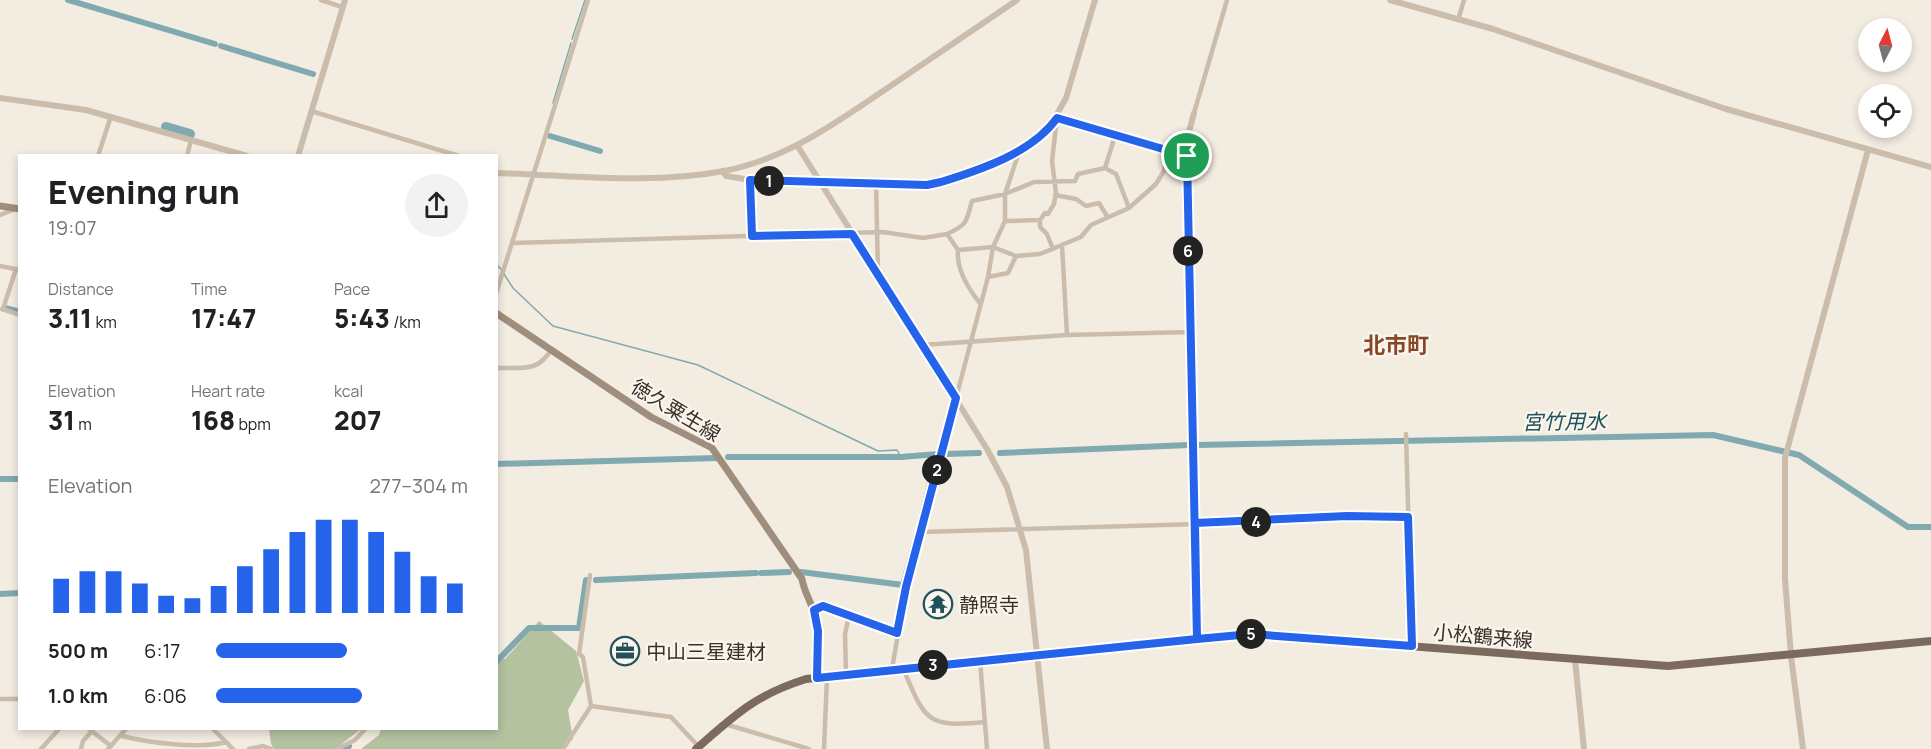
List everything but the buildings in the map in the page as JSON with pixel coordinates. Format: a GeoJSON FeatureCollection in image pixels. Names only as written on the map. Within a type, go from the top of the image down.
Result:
{"type":"FeatureCollection","features":[{"type":"Feature","properties":{"kind":"main road"},"geometry":{"type":"LineString","coordinates":[[0,206],[17,209]]}},
{"type":"Feature","properties":{"kind":"main road","name":"徳久粟生線"},"geometry":{"type":"LineString","coordinates":[[498,314],[651,417],[697,438],[718,454],[802,579],[805,596],[814,610],[818,631],[817,678]]}},
{"type":"Feature","properties":{"kind":"main road","name":"小松鶴来線"},"geometry":{"type":"LineString","coordinates":[[697,748],[732,715],[778,688],[817,678],[1251,634],[1668,666],[1931,641]]}},
{"type":"Feature","properties":{"kind":"street"},"geometry":{"type":"LineString","coordinates":[[299,154],[343,3],[321,0]]}},
{"type":"Feature","properties":{"kind":"street"},"geometry":{"type":"LineString","coordinates":[[498,288],[588,0]]}},
{"type":"Feature","properties":{"kind":"street"},"geometry":{"type":"LineString","coordinates":[[498,171],[533,174],[669,176],[723,171],[746,165],[797,146],[826,130],[1017,0]]}},
{"type":"Feature","properties":{"kind":"street"},"geometry":{"type":"LineString","coordinates":[[723,171],[726,177],[750,180],[927,185],[941,182],[1018,152],[1041,138],[1057,118],[1066,98],[1095,0]]}},
{"type":"Feature","properties":{"kind":"street"},"geometry":{"type":"LineString","coordinates":[[1197,639],[1187,139],[1227,0]]}},
{"type":"Feature","properties":{"kind":"street"},"geometry":{"type":"LineString","coordinates":[[1390,0],[1458,20],[1726,109],[1931,167]]}},
{"type":"Feature","properties":{"kind":"street"},"geometry":{"type":"LineString","coordinates":[[1458,20],[1464,0]]}},
{"type":"Feature","properties":{"kind":"street"},"geometry":{"type":"LineString","coordinates":[[0,98],[111,116],[240,154]]}},
{"type":"Feature","properties":{"kind":"street"},"geometry":{"type":"LineString","coordinates":[[311,111],[452,154]]}},
{"type":"Feature","properties":{"kind":"street"},"geometry":{"type":"LineString","coordinates":[[99,154],[111,116]]}},
{"type":"Feature","properties":{"kind":"street"},"geometry":{"type":"LineString","coordinates":[[1057,118],[1187,156]]}},
{"type":"Feature","properties":{"kind":"street"},"geometry":{"type":"LineString","coordinates":[[1053,249],[1047,234],[1040,227],[1040,220],[1045,213],[1048,214],[1055,195],[1052,161],[1057,118]]}},
{"type":"Feature","properties":{"kind":"street"},"geometry":{"type":"LineString","coordinates":[[1105,168],[1114,136]]}},
{"type":"Feature","properties":{"kind":"street"},"geometry":{"type":"LineString","coordinates":[[188,154],[191,140]]}},
{"type":"Feature","properties":{"kind":"street"},"geometry":{"type":"LineString","coordinates":[[797,146],[956,398],[1002,476],[1021,529],[1038,654],[1047,749]]}},
{"type":"Feature","properties":{"kind":"street"},"geometry":{"type":"LineString","coordinates":[[1803,749],[1791,656],[1785,579],[1786,448],[1868,150]]}},
{"type":"Feature","properties":{"kind":"street"},"geometry":{"type":"LineString","coordinates":[[958,250],[993,247],[1016,256],[1040,254],[1081,237],[1091,225],[1129,208],[1156,184],[1164,171],[1168,151]]}},
{"type":"Feature","properties":{"kind":"street"},"geometry":{"type":"LineString","coordinates":[[892,669],[897,633],[921,532],[979,302],[988,277],[993,247],[1005,221],[1005,194],[1018,152]]}},
{"type":"Feature","properties":{"kind":"street"},"geometry":{"type":"LineString","coordinates":[[513,243],[879,232],[924,238],[947,234],[964,226],[968,220],[972,201],[1005,194],[1035,182],[1075,181],[1078,174],[1105,168],[1116,174],[1129,208]]}},
{"type":"Feature","properties":{"kind":"street"},"geometry":{"type":"LineString","coordinates":[[750,180],[752,236]]}},
{"type":"Feature","properties":{"kind":"street"},"geometry":{"type":"LineString","coordinates":[[876,182],[879,232],[878,275]]}},
{"type":"Feature","properties":{"kind":"street"},"geometry":{"type":"LineString","coordinates":[[1055,195],[1076,199],[1086,206],[1099,203],[1107,216]]}},
{"type":"Feature","properties":{"kind":"street"},"geometry":{"type":"LineString","coordinates":[[0,214],[17,209]]}},
{"type":"Feature","properties":{"kind":"street"},"geometry":{"type":"LineString","coordinates":[[1005,221],[1019,218],[1040,220]]}},
{"type":"Feature","properties":{"kind":"street"},"geometry":{"type":"LineString","coordinates":[[947,234],[958,250],[957,259],[966,285],[979,302]]}},
{"type":"Feature","properties":{"kind":"street"},"geometry":{"type":"LineString","coordinates":[[1062,245],[1066,335]]}},
{"type":"Feature","properties":{"kind":"street"},"geometry":{"type":"LineString","coordinates":[[988,277],[1008,273],[1016,256]]}},
{"type":"Feature","properties":{"kind":"street"},"geometry":{"type":"LineString","coordinates":[[0,266],[18,270],[1,308],[18,314]]}},
{"type":"Feature","properties":{"kind":"street"},"geometry":{"type":"LineString","coordinates":[[922,345],[968,344],[1066,335],[1190,332]]}},
{"type":"Feature","properties":{"kind":"street"},"geometry":{"type":"LineString","coordinates":[[498,368],[537,367],[551,350]]}},
{"type":"Feature","properties":{"kind":"street"},"geometry":{"type":"LineString","coordinates":[[1406,434],[1412,646]]}},
{"type":"Feature","properties":{"kind":"street"},"geometry":{"type":"LineString","coordinates":[[921,532],[1329,519],[1347,516],[1408,517]]}},
{"type":"Feature","properties":{"kind":"street"},"geometry":{"type":"LineString","coordinates":[[563,749],[591,706],[583,657],[579,654],[590,575]]}},
{"type":"Feature","properties":{"kind":"street"},"geometry":{"type":"LineString","coordinates":[[814,610],[823,606],[897,633]]}},
{"type":"Feature","properties":{"kind":"street"},"geometry":{"type":"LineString","coordinates":[[846,674],[845,634],[849,615]]}},
{"type":"Feature","properties":{"kind":"street"},"geometry":{"type":"LineString","coordinates":[[980,660],[987,749]]}},
{"type":"Feature","properties":{"kind":"street"},"geometry":{"type":"LineString","coordinates":[[1575,660],[1584,749]]}},
{"type":"Feature","properties":{"kind":"street"},"geometry":{"type":"LineString","coordinates":[[903,668],[917,702],[930,720],[950,725],[985,722]]}},
{"type":"Feature","properties":{"kind":"street"},"geometry":{"type":"LineString","coordinates":[[824,749],[827,676]]}},
{"type":"Feature","properties":{"kind":"street"},"geometry":{"type":"LineString","coordinates":[[0,699],[18,699]]}},
{"type":"Feature","properties":{"kind":"street"},"geometry":{"type":"LineString","coordinates":[[591,706],[671,717],[697,748]]}},
{"type":"Feature","properties":{"kind":"street"},"geometry":{"type":"LineString","coordinates":[[724,723],[809,749]]}},
{"type":"Feature","properties":{"kind":"street"},"geometry":{"type":"LineString","coordinates":[[41,749],[58,730]]}},
{"type":"Feature","properties":{"kind":"street"},"geometry":{"type":"LineString","coordinates":[[81,749],[83,741],[91,730],[110,747],[125,730]]}},
{"type":"Feature","properties":{"kind":"street"},"geometry":{"type":"LineString","coordinates":[[214,730],[233,749]]}},
{"type":"Feature","properties":{"kind":"street"},"geometry":{"type":"LineString","coordinates":[[337,749],[355,740],[363,730]]}},
{"type":"Feature","properties":{"kind":"street"},"geometry":{"type":"LineString","coordinates":[[122,736],[145,742],[201,748],[218,746],[226,742]]}},
{"type":"Feature","properties":{"kind":"street"},"geometry":{"type":"LineString","coordinates":[[249,749],[263,746],[271,749]]}},
{"type":"Feature","properties":{"kind":"green space"},"geometry":{"type":"Polygon","coordinates":[[[539,621],[576,651],[584,681],[568,710],[573,739],[561,749],[361,749],[379,735],[381,730],[498,730],[498,658],[505,659],[539,621]]]}},
{"type":"Feature","properties":{"kind":"green space"},"geometry":{"type":"Polygon","coordinates":[[[269,730],[360,730],[335,749],[274,749],[269,730]]]}},
{"type":"Feature","properties":{"kind":"waterway"},"geometry":{"type":"LineString","coordinates":[[68,0],[215,44]]}},
{"type":"Feature","properties":{"kind":"waterway"},"geometry":{"type":"LineString","coordinates":[[572,39],[585,0]]}},
{"type":"Feature","properties":{"kind":"waterway"},"geometry":{"type":"LineString","coordinates":[[553,103],[571,43]]}},
{"type":"Feature","properties":{"kind":"waterway"},"geometry":{"type":"LineString","coordinates":[[221,46],[313,74]]}},
{"type":"Feature","properties":{"kind":"waterway"},"geometry":{"type":"LineString","coordinates":[[166,127],[190,134]]}},
{"type":"Feature","properties":{"kind":"waterway"},"geometry":{"type":"LineString","coordinates":[[550,136],[600,151]]}},
{"type":"Feature","properties":{"kind":"waterway"},"geometry":{"type":"LineString","coordinates":[[498,266],[502,270]]}},
{"type":"Feature","properties":{"kind":"waterway"},"geometry":{"type":"LineString","coordinates":[[504,274],[513,288],[553,326],[698,365],[878,451],[897,450],[901,457]]}},
{"type":"Feature","properties":{"kind":"waterway"},"geometry":{"type":"LineString","coordinates":[[5,308],[18,311]]}},
{"type":"Feature","properties":{"kind":"waterway","name":"宮竹用水"},"geometry":{"type":"LineString","coordinates":[[1197,445],[1713,435],[1799,455],[1908,527],[1931,527]]}},
{"type":"Feature","properties":{"kind":"waterway"},"geometry":{"type":"LineString","coordinates":[[1000,453],[1189,445]]}},
{"type":"Feature","properties":{"kind":"waterway"},"geometry":{"type":"LineString","coordinates":[[945,454],[979,453]]}},
{"type":"Feature","properties":{"kind":"waterway"},"geometry":{"type":"LineString","coordinates":[[728,457],[901,457],[938,454]]}},
{"type":"Feature","properties":{"kind":"waterway"},"geometry":{"type":"LineString","coordinates":[[920,524],[937,455]]}},
{"type":"Feature","properties":{"kind":"waterway"},"geometry":{"type":"LineString","coordinates":[[498,464],[717,458]]}},
{"type":"Feature","properties":{"kind":"waterway"},"geometry":{"type":"LineString","coordinates":[[0,479],[18,479]]}},
{"type":"Feature","properties":{"kind":"waterway"},"geometry":{"type":"LineString","coordinates":[[801,572],[903,585],[918,531]]}},
{"type":"Feature","properties":{"kind":"waterway"},"geometry":{"type":"LineString","coordinates":[[761,573],[789,572]]}},
{"type":"Feature","properties":{"kind":"waterway"},"geometry":{"type":"LineString","coordinates":[[596,580],[756,573]]}},
{"type":"Feature","properties":{"kind":"waterway"},"geometry":{"type":"LineString","coordinates":[[498,660],[529,628],[579,628],[586,580]]}},
{"type":"Feature","properties":{"kind":"waterway"},"geometry":{"type":"LineString","coordinates":[[0,594],[18,593]]}},
{"type":"Feature","properties":{"kind":"waterway"},"geometry":{"type":"LineString","coordinates":[[345,749],[349,746]]}},
{"type":"Feature","properties":{"kind":"place","name":"静照寺"},"geometry":{"type":"Point","coordinates":[938,604]}},
{"type":"Feature","properties":{"kind":"place","name":"中山三星建材"},"geometry":{"type":"Point","coordinates":[625,651]}},
{"type":"Feature","properties":{"kind":"district","name":"北市町"},"geometry":{"type":"Point","coordinates":[1396,345]}},
{"type":"Feature","properties":{"kind":"route"},"geometry":{"type":"LineString","coordinates":[[1187,156],[1057,118],[1041,138],[1018,152],[941,182],[927,185],[750,180],[752,236],[852,234],[956,398],[906,587],[897,633],[823,606],[814,610],[818,631],[817,678],[855,672],[1197,639],[1195,523],[1341,519],[1347,516],[1403,515],[1408,517],[1412,646],[1251,634],[1197,639],[1187,156]]}}]}
